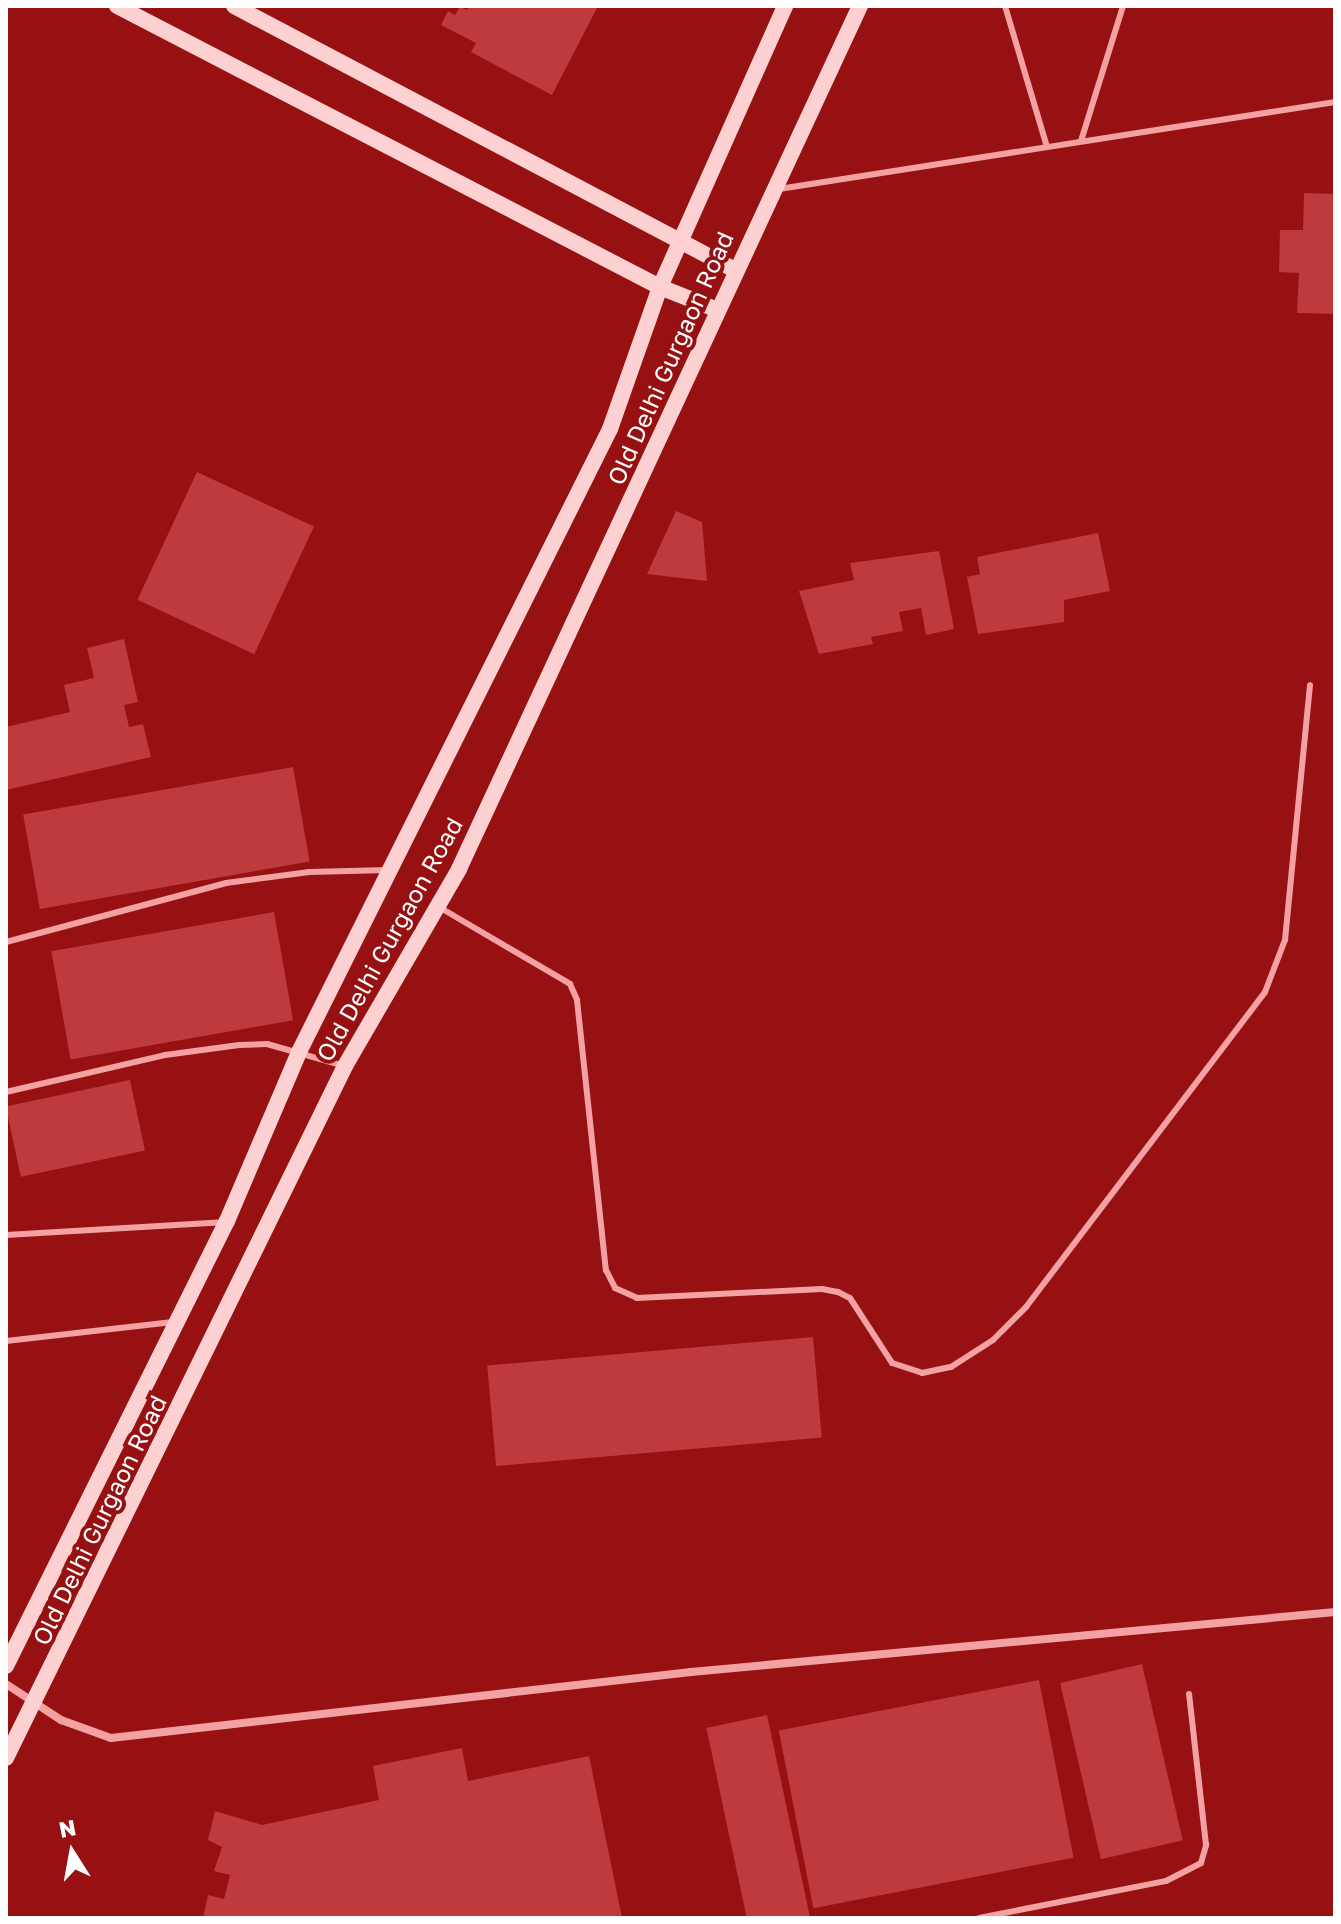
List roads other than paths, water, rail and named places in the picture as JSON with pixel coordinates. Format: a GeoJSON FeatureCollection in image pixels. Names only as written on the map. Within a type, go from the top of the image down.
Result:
{"type":"FeatureCollection","features":[{"type":"Feature","properties":{"kind":"main road"},"geometry":{"type":"LineString","coordinates":[[117,6],[660,287],[715,309]]}},
{"type":"Feature","properties":{"kind":"main road"},"geometry":{"type":"LineString","coordinates":[[234,6],[735,270]]}},
{"type":"Feature","properties":{"kind":"main road","name":"Old Delhi Gurgaon Road"},"geometry":{"type":"LineString","coordinates":[[6,1666],[227,1221],[299,1052],[610,429],[679,240],[785,6]]}},
{"type":"Feature","properties":{"kind":"main road","name":"Old Delhi Gurgaon Road"},"geometry":{"type":"LineString","coordinates":[[6,1758],[37,1704],[345,1066],[439,907],[672,415],[715,309],[860,6]]}},
{"type":"Feature","properties":{"kind":"street"},"geometry":{"type":"LineString","coordinates":[[6,1684],[85,1732],[111,1738],[691,1672],[1335,1612]]}},
{"type":"Feature","properties":{"kind":"lane"},"geometry":{"type":"LineString","coordinates":[[1005,6],[1047,147]]}},
{"type":"Feature","properties":{"kind":"lane"},"geometry":{"type":"LineString","coordinates":[[1081,141],[1123,6]]}},
{"type":"Feature","properties":{"kind":"lane"},"geometry":{"type":"LineString","coordinates":[[772,190],[1335,102]]}},
{"type":"Feature","properties":{"kind":"lane"},"geometry":{"type":"LineString","coordinates":[[439,907],[570,984],[577,1000],[606,1270],[615,1288],[637,1298],[830,1290],[850,1298],[892,1363],[906,1372],[951,1367],[993,1340],[1026,1307],[1265,992],[1285,940],[1310,685]]}},
{"type":"Feature","properties":{"kind":"lane"},"geometry":{"type":"LineString","coordinates":[[6,942],[226,883],[309,872],[392,870]]}},
{"type":"Feature","properties":{"kind":"lane"},"geometry":{"type":"LineString","coordinates":[[6,1092],[165,1055],[267,1044],[345,1066]]}},
{"type":"Feature","properties":{"kind":"lane"},"geometry":{"type":"LineString","coordinates":[[6,1235],[227,1221]]}},
{"type":"Feature","properties":{"kind":"lane"},"geometry":{"type":"LineString","coordinates":[[6,1341],[176,1322]]}},
{"type":"Feature","properties":{"kind":"lane"},"geometry":{"type":"LineString","coordinates":[[979,1918],[1166,1881],[1201,1863],[1206,1845],[1189,1694]]}}]}
